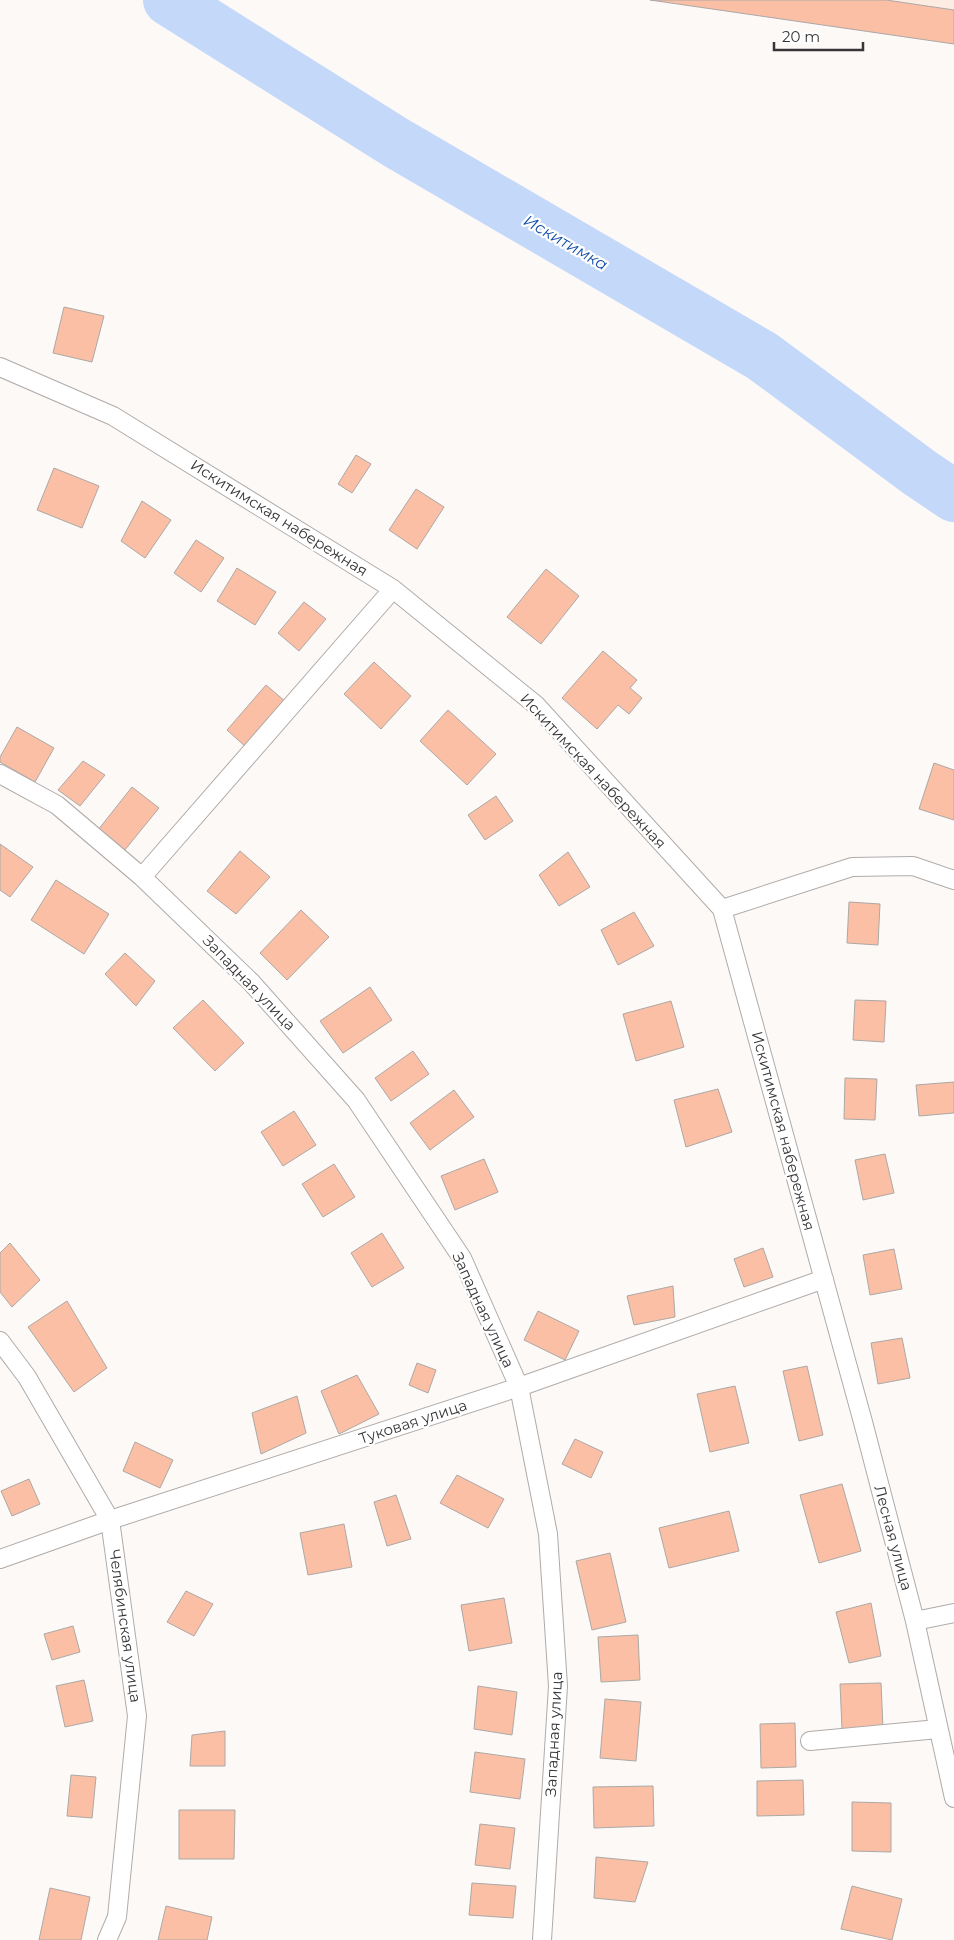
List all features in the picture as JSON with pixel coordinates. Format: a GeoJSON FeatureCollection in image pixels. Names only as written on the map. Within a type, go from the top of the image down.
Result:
{"type":"FeatureCollection","features":[{"type":"Feature","properties":{"kind":"lane","name":"Искитимская набережная"},"geometry":{"type":"LineString","coordinates":[[0,367],[113,416],[393,589],[536,705],[722,909],[824,1279]]}},
{"type":"Feature","properties":{"kind":"lane"},"geometry":{"type":"LineString","coordinates":[[142,877],[393,589]]}},
{"type":"Feature","properties":{"kind":"lane","name":"Западная улица"},"geometry":{"type":"LineString","coordinates":[[0,774],[56,805],[142,877],[251,982],[356,1100],[462,1258],[519,1387],[548,1534],[558,1686],[542,1940]]}},
{"type":"Feature","properties":{"kind":"lane"},"geometry":{"type":"LineString","coordinates":[[722,909],[852,867],[913,866],[954,880]]}},
{"type":"Feature","properties":{"kind":"lane","name":"Туковая улица"},"geometry":{"type":"LineString","coordinates":[[0,1559],[110,1520],[519,1387],[824,1279]]}},
{"type":"Feature","properties":{"kind":"lane","name":"Лесная улица"},"geometry":{"type":"LineString","coordinates":[[824,1279],[915,1621],[954,1798]]}},
{"type":"Feature","properties":{"kind":"lane","name":"Челябинская улица"},"geometry":{"type":"LineString","coordinates":[[0,1341],[27,1377],[110,1520],[137,1716],[117,1917],[107,1940]]}},
{"type":"Feature","properties":{"kind":"lane"},"geometry":{"type":"LineString","coordinates":[[915,1621],[954,1613]]}},
{"type":"Feature","properties":{"kind":"lane"},"geometry":{"type":"LineString","coordinates":[[810,1741],[938,1729]]}},
{"type":"Feature","properties":{"kind":"shaded area"},"geometry":{"type":"Polygon","coordinates":[[[886,0],[954,0],[954,10],[886,0]]]}},
{"type":"Feature","properties":{"kind":"building"},"geometry":{"type":"Polygon","coordinates":[[[650,0],[886,0],[954,10],[954,44],[650,0]]]}},
{"type":"Feature","properties":{"kind":"building"},"geometry":{"type":"Polygon","coordinates":[[[64,307],[104,316],[92,362],[53,353],[64,307]]]}},
{"type":"Feature","properties":{"kind":"building"},"geometry":{"type":"Polygon","coordinates":[[[356,455],[371,464],[352,493],[338,484],[356,455]]]}},
{"type":"Feature","properties":{"kind":"building"},"geometry":{"type":"Polygon","coordinates":[[[54,468],[99,486],[82,528],[37,510],[54,468]]]}},
{"type":"Feature","properties":{"kind":"building"},"geometry":{"type":"Polygon","coordinates":[[[416,489],[444,507],[417,549],[389,530],[416,489]]]}},
{"type":"Feature","properties":{"kind":"building"},"geometry":{"type":"Polygon","coordinates":[[[142,501],[171,520],[145,558],[121,541],[142,501]]]}},
{"type":"Feature","properties":{"kind":"building"},"geometry":{"type":"Polygon","coordinates":[[[196,540],[224,558],[201,592],[174,573],[196,540]]]}},
{"type":"Feature","properties":{"kind":"building"},"geometry":{"type":"Polygon","coordinates":[[[237,568],[276,592],[255,625],[217,601],[237,568]]]}},
{"type":"Feature","properties":{"kind":"building"},"geometry":{"type":"Polygon","coordinates":[[[546,569],[579,596],[541,644],[507,617],[546,569]]]}},
{"type":"Feature","properties":{"kind":"building"},"geometry":{"type":"Polygon","coordinates":[[[304,602],[326,619],[299,651],[278,633],[304,602]]]}},
{"type":"Feature","properties":{"kind":"building"},"geometry":{"type":"Polygon","coordinates":[[[603,651],[637,680],[630,688],[642,698],[629,714],[618,705],[597,729],[562,698],[603,651]]]}},
{"type":"Feature","properties":{"kind":"building"},"geometry":{"type":"Polygon","coordinates":[[[374,662],[411,696],[381,729],[344,694],[374,662]]]}},
{"type":"Feature","properties":{"kind":"building"},"geometry":{"type":"Polygon","coordinates":[[[266,685],[286,702],[247,748],[227,730],[266,685]]]}},
{"type":"Feature","properties":{"kind":"building"},"geometry":{"type":"Polygon","coordinates":[[[448,710],[496,754],[467,785],[420,741],[448,710]]]}},
{"type":"Feature","properties":{"kind":"building"},"geometry":{"type":"Polygon","coordinates":[[[17,727],[54,748],[35,782],[0,762],[0,757],[17,727]]]}},
{"type":"Feature","properties":{"kind":"building"},"geometry":{"type":"Polygon","coordinates":[[[83,761],[105,775],[80,806],[58,790],[83,761]]]}},
{"type":"Feature","properties":{"kind":"building"},"geometry":{"type":"Polygon","coordinates":[[[934,763],[954,770],[954,820],[919,809],[934,763]]]}},
{"type":"Feature","properties":{"kind":"building"},"geometry":{"type":"Polygon","coordinates":[[[132,787],[159,808],[124,851],[98,830],[132,787]]]}},
{"type":"Feature","properties":{"kind":"building"},"geometry":{"type":"Polygon","coordinates":[[[496,796],[513,821],[485,840],[468,815],[496,796]]]}},
{"type":"Feature","properties":{"kind":"building"},"geometry":{"type":"Polygon","coordinates":[[[0,844],[33,867],[10,897],[0,890],[0,844]]]}},
{"type":"Feature","properties":{"kind":"building"},"geometry":{"type":"Polygon","coordinates":[[[240,851],[270,877],[236,914],[207,891],[240,851]]]}},
{"type":"Feature","properties":{"kind":"building"},"geometry":{"type":"Polygon","coordinates":[[[568,852],[590,887],[559,906],[539,875],[568,852]]]}},
{"type":"Feature","properties":{"kind":"building"},"geometry":{"type":"Polygon","coordinates":[[[56,880],[109,914],[84,954],[31,920],[56,880]]]}},
{"type":"Feature","properties":{"kind":"building"},"geometry":{"type":"Polygon","coordinates":[[[849,902],[880,904],[878,945],[847,943],[849,902]]]}},
{"type":"Feature","properties":{"kind":"building"},"geometry":{"type":"Polygon","coordinates":[[[301,910],[329,937],[287,980],[260,953],[301,910]]]}},
{"type":"Feature","properties":{"kind":"building"},"geometry":{"type":"Polygon","coordinates":[[[634,912],[654,946],[618,965],[601,930],[634,912]]]}},
{"type":"Feature","properties":{"kind":"building"},"geometry":{"type":"Polygon","coordinates":[[[125,953],[155,981],[136,1006],[105,974],[125,953]]]}},
{"type":"Feature","properties":{"kind":"building"},"geometry":{"type":"Polygon","coordinates":[[[370,987],[392,1020],[343,1053],[320,1021],[370,987]]]}},
{"type":"Feature","properties":{"kind":"building"},"geometry":{"type":"Polygon","coordinates":[[[203,1000],[244,1043],[215,1071],[173,1028],[203,1000]]]}},
{"type":"Feature","properties":{"kind":"building"},"geometry":{"type":"Polygon","coordinates":[[[855,1000],[886,1001],[884,1042],[853,1040],[855,1000]]]}},
{"type":"Feature","properties":{"kind":"building"},"geometry":{"type":"Polygon","coordinates":[[[671,1001],[684,1047],[636,1061],[623,1014],[671,1001]]]}},
{"type":"Feature","properties":{"kind":"building"},"geometry":{"type":"Polygon","coordinates":[[[413,1051],[429,1074],[391,1101],[375,1078],[413,1051]]]}},
{"type":"Feature","properties":{"kind":"building"},"geometry":{"type":"Polygon","coordinates":[[[845,1078],[877,1079],[875,1120],[844,1119],[845,1078]]]}},
{"type":"Feature","properties":{"kind":"building"},"geometry":{"type":"Polygon","coordinates":[[[954,1082],[954,1113],[919,1116],[916,1085],[954,1082]]]}},
{"type":"Feature","properties":{"kind":"building"},"geometry":{"type":"Polygon","coordinates":[[[718,1089],[732,1132],[686,1147],[674,1100],[718,1089]]]}},
{"type":"Feature","properties":{"kind":"building"},"geometry":{"type":"Polygon","coordinates":[[[454,1090],[474,1117],[430,1150],[410,1123],[454,1090]]]}},
{"type":"Feature","properties":{"kind":"building"},"geometry":{"type":"Polygon","coordinates":[[[294,1111],[316,1145],[283,1166],[261,1132],[294,1111]]]}},
{"type":"Feature","properties":{"kind":"building"},"geometry":{"type":"Polygon","coordinates":[[[885,1154],[894,1193],[863,1200],[855,1160],[885,1154]]]}},
{"type":"Feature","properties":{"kind":"building"},"geometry":{"type":"Polygon","coordinates":[[[484,1159],[498,1192],[455,1210],[441,1176],[484,1159]]]}},
{"type":"Feature","properties":{"kind":"building"},"geometry":{"type":"Polygon","coordinates":[[[334,1164],[355,1197],[323,1217],[302,1184],[334,1164]]]}},
{"type":"Feature","properties":{"kind":"building"},"geometry":{"type":"Polygon","coordinates":[[[382,1233],[404,1268],[372,1287],[351,1253],[382,1233]]]}},
{"type":"Feature","properties":{"kind":"building"},"geometry":{"type":"Polygon","coordinates":[[[10,1243],[40,1280],[12,1307],[0,1292],[0,1253],[10,1243]]]}},
{"type":"Feature","properties":{"kind":"building"},"geometry":{"type":"Polygon","coordinates":[[[763,1248],[773,1277],[744,1287],[734,1259],[763,1248]]]}},
{"type":"Feature","properties":{"kind":"building"},"geometry":{"type":"Polygon","coordinates":[[[894,1249],[902,1289],[870,1295],[863,1255],[894,1249]]]}},
{"type":"Feature","properties":{"kind":"building"},"geometry":{"type":"Polygon","coordinates":[[[673,1286],[675,1317],[634,1325],[627,1296],[673,1286]]]}},
{"type":"Feature","properties":{"kind":"building"},"geometry":{"type":"Polygon","coordinates":[[[67,1301],[107,1368],[74,1392],[28,1327],[67,1301]]]}},
{"type":"Feature","properties":{"kind":"building"},"geometry":{"type":"Polygon","coordinates":[[[538,1311],[579,1331],[565,1360],[524,1340],[538,1311]]]}},
{"type":"Feature","properties":{"kind":"building"},"geometry":{"type":"Polygon","coordinates":[[[902,1338],[910,1378],[878,1384],[871,1343],[902,1338]]]}},
{"type":"Feature","properties":{"kind":"building"},"geometry":{"type":"Polygon","coordinates":[[[417,1363],[436,1370],[428,1393],[409,1385],[417,1363]]]}},
{"type":"Feature","properties":{"kind":"building"},"geometry":{"type":"Polygon","coordinates":[[[807,1366],[823,1435],[799,1441],[783,1371],[807,1366]]]}},
{"type":"Feature","properties":{"kind":"building"},"geometry":{"type":"Polygon","coordinates":[[[357,1375],[379,1414],[339,1434],[321,1391],[357,1375]]]}},
{"type":"Feature","properties":{"kind":"building"},"geometry":{"type":"Polygon","coordinates":[[[735,1386],[749,1443],[710,1452],[697,1394],[735,1386]]]}},
{"type":"Feature","properties":{"kind":"building"},"geometry":{"type":"Polygon","coordinates":[[[297,1396],[306,1433],[261,1454],[252,1413],[297,1396]]]}},
{"type":"Feature","properties":{"kind":"building"},"geometry":{"type":"Polygon","coordinates":[[[575,1439],[603,1452],[591,1478],[562,1464],[575,1439]]]}},
{"type":"Feature","properties":{"kind":"building"},"geometry":{"type":"Polygon","coordinates":[[[135,1442],[173,1460],[160,1488],[123,1471],[135,1442]]]}},
{"type":"Feature","properties":{"kind":"building"},"geometry":{"type":"Polygon","coordinates":[[[457,1475],[504,1499],[488,1528],[440,1503],[457,1475]]]}},
{"type":"Feature","properties":{"kind":"building"},"geometry":{"type":"Polygon","coordinates":[[[29,1479],[40,1504],[12,1516],[1,1491],[29,1479]]]}},
{"type":"Feature","properties":{"kind":"building"},"geometry":{"type":"Polygon","coordinates":[[[842,1484],[861,1551],[819,1563],[800,1495],[842,1484]]]}},
{"type":"Feature","properties":{"kind":"building"},"geometry":{"type":"Polygon","coordinates":[[[396,1495],[411,1539],[387,1546],[374,1502],[396,1495]]]}},
{"type":"Feature","properties":{"kind":"building"},"geometry":{"type":"Polygon","coordinates":[[[729,1511],[739,1551],[669,1568],[659,1528],[729,1511]]]}},
{"type":"Feature","properties":{"kind":"building"},"geometry":{"type":"Polygon","coordinates":[[[344,1524],[352,1567],[308,1575],[300,1533],[344,1524]]]}},
{"type":"Feature","properties":{"kind":"building"},"geometry":{"type":"Polygon","coordinates":[[[610,1553],[626,1622],[592,1630],[576,1561],[610,1553]]]}},
{"type":"Feature","properties":{"kind":"building"},"geometry":{"type":"Polygon","coordinates":[[[186,1591],[213,1604],[194,1636],[167,1622],[186,1591]]]}},
{"type":"Feature","properties":{"kind":"building"},"geometry":{"type":"Polygon","coordinates":[[[504,1598],[512,1643],[469,1651],[461,1605],[504,1598]]]}},
{"type":"Feature","properties":{"kind":"building"},"geometry":{"type":"Polygon","coordinates":[[[871,1603],[881,1656],[849,1663],[836,1612],[871,1603]]]}},
{"type":"Feature","properties":{"kind":"building"},"geometry":{"type":"Polygon","coordinates":[[[73,1626],[80,1652],[52,1660],[44,1634],[73,1626]]]}},
{"type":"Feature","properties":{"kind":"building"},"geometry":{"type":"Polygon","coordinates":[[[638,1635],[640,1680],[601,1682],[598,1637],[638,1635]]]}},
{"type":"Feature","properties":{"kind":"building"},"geometry":{"type":"Polygon","coordinates":[[[84,1680],[93,1721],[65,1727],[56,1686],[84,1680]]]}},
{"type":"Feature","properties":{"kind":"building"},"geometry":{"type":"Polygon","coordinates":[[[881,1683],[883,1728],[842,1729],[840,1684],[881,1683]]]}},
{"type":"Feature","properties":{"kind":"building"},"geometry":{"type":"Polygon","coordinates":[[[478,1686],[517,1692],[512,1735],[474,1729],[478,1686]]]}},
{"type":"Feature","properties":{"kind":"building"},"geometry":{"type":"Polygon","coordinates":[[[605,1699],[641,1702],[636,1761],[600,1758],[605,1699]]]}},
{"type":"Feature","properties":{"kind":"building"},"geometry":{"type":"Polygon","coordinates":[[[795,1723],[796,1767],[761,1768],[760,1724],[795,1723]]]}},
{"type":"Feature","properties":{"kind":"building"},"geometry":{"type":"Polygon","coordinates":[[[225,1731],[225,1766],[190,1766],[192,1735],[225,1731]]]}},
{"type":"Feature","properties":{"kind":"building"},"geometry":{"type":"Polygon","coordinates":[[[475,1752],[525,1759],[520,1799],[470,1792],[475,1752]]]}},
{"type":"Feature","properties":{"kind":"building"},"geometry":{"type":"Polygon","coordinates":[[[71,1775],[96,1777],[92,1818],[67,1816],[71,1775]]]}},
{"type":"Feature","properties":{"kind":"building"},"geometry":{"type":"Polygon","coordinates":[[[803,1780],[804,1815],[757,1816],[757,1781],[803,1780]]]}},
{"type":"Feature","properties":{"kind":"building"},"geometry":{"type":"Polygon","coordinates":[[[653,1786],[654,1826],[594,1828],[593,1787],[653,1786]]]}},
{"type":"Feature","properties":{"kind":"building"},"geometry":{"type":"Polygon","coordinates":[[[852,1802],[891,1803],[891,1852],[852,1851],[852,1802]]]}},
{"type":"Feature","properties":{"kind":"building"},"geometry":{"type":"Polygon","coordinates":[[[179,1810],[235,1810],[234,1859],[179,1859],[179,1810]]]}},
{"type":"Feature","properties":{"kind":"building"},"geometry":{"type":"Polygon","coordinates":[[[480,1824],[515,1828],[510,1869],[475,1865],[480,1824]]]}},
{"type":"Feature","properties":{"kind":"building"},"geometry":{"type":"Polygon","coordinates":[[[596,1857],[648,1862],[635,1902],[594,1898],[596,1857]]]}},
{"type":"Feature","properties":{"kind":"building"},"geometry":{"type":"Polygon","coordinates":[[[472,1883],[516,1886],[513,1918],[469,1915],[472,1883]]]}},
{"type":"Feature","properties":{"kind":"building"},"geometry":{"type":"Polygon","coordinates":[[[852,1886],[902,1899],[892,1940],[841,1929],[852,1886]]]}},
{"type":"Feature","properties":{"kind":"building"},"geometry":{"type":"Polygon","coordinates":[[[50,1888],[90,1897],[81,1940],[39,1940],[50,1888]]]}},
{"type":"Feature","properties":{"kind":"building"},"geometry":{"type":"Polygon","coordinates":[[[166,1906],[212,1917],[207,1940],[158,1940],[166,1906]]]}},
{"type":"Feature","properties":{"kind":"waterway","name":"Искитимка"},"geometry":{"type":"LineString","coordinates":[[169,0],[395,142],[762,356],[954,496]]}}]}
